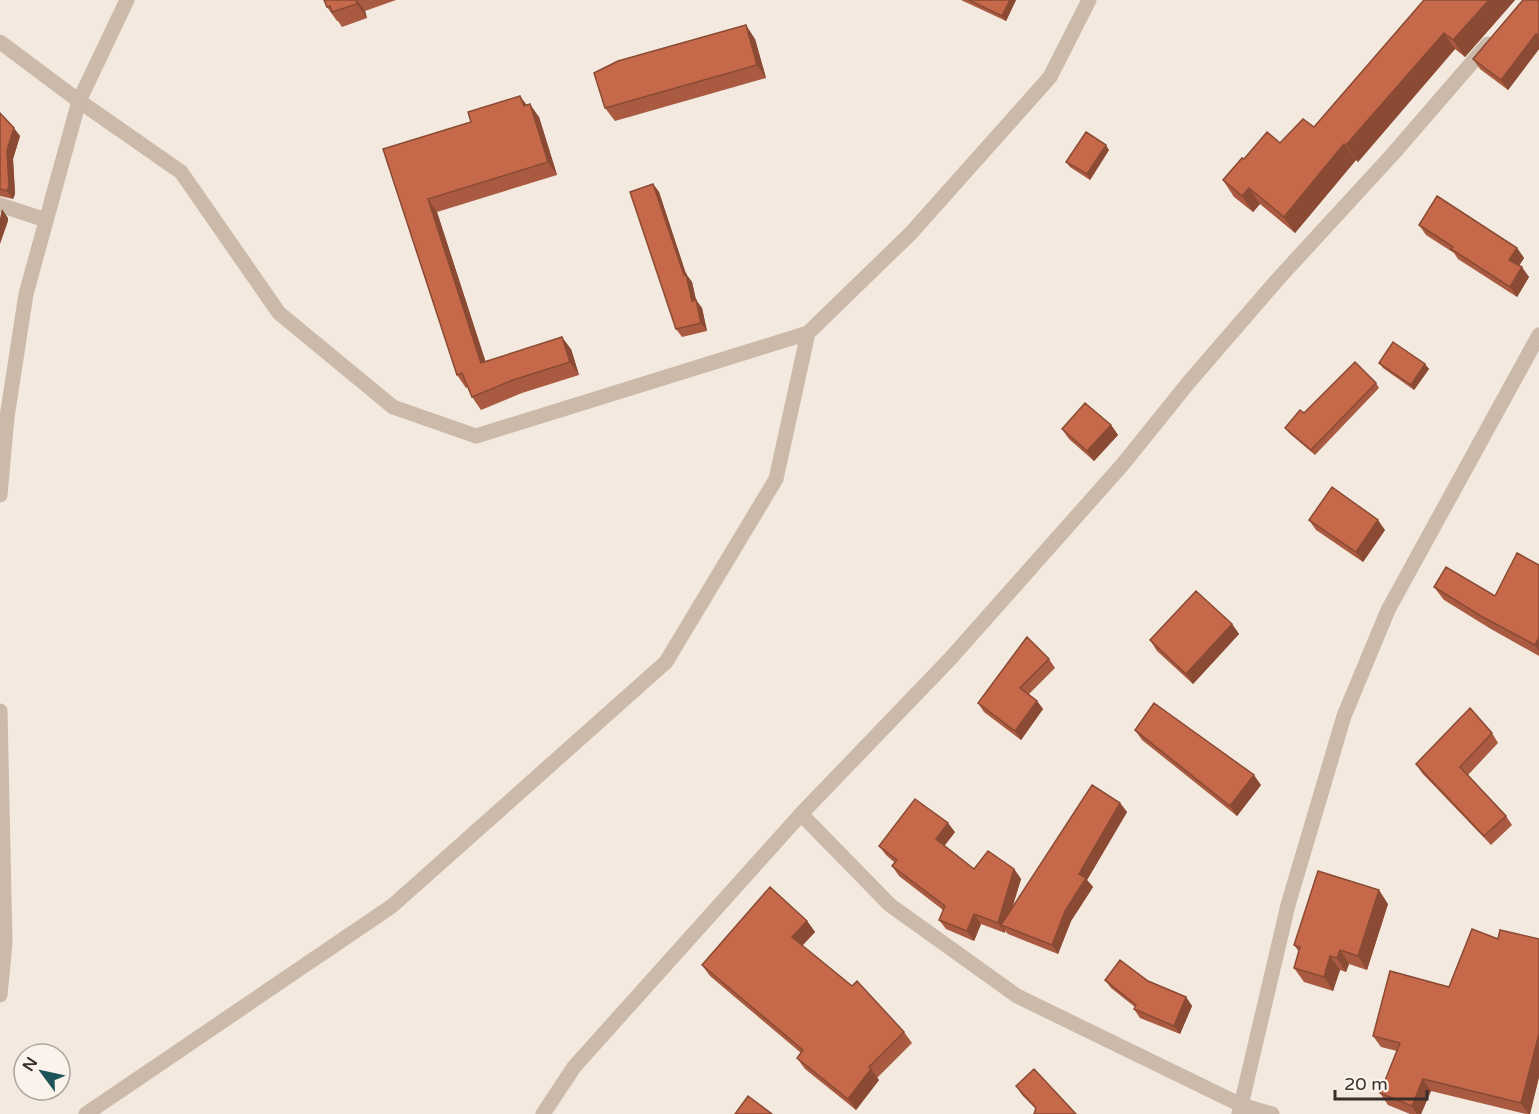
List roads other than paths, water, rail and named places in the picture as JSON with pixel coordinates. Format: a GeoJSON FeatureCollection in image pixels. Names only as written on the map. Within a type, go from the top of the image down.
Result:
{"type":"FeatureCollection","features":[{"type":"Feature","properties":{"kind":"street"},"geometry":{"type":"LineString","coordinates":[[0,495],[7,417],[26,294],[79,101],[128,0]]}},
{"type":"Feature","properties":{"kind":"street"},"geometry":{"type":"LineString","coordinates":[[0,42],[79,101],[181,172],[279,314],[393,407],[476,436],[808,333],[911,233],[1050,77],[1089,0]]}},
{"type":"Feature","properties":{"kind":"street"},"geometry":{"type":"LineString","coordinates":[[543,1114],[574,1067],[801,814],[965,642],[1123,464],[1189,382],[1270,288],[1392,155],[1497,34]]}},
{"type":"Feature","properties":{"kind":"street"},"geometry":{"type":"LineString","coordinates":[[0,205],[46,220]]}},
{"type":"Feature","properties":{"kind":"street"},"geometry":{"type":"LineString","coordinates":[[86,1114],[393,906],[666,662],[776,478],[808,333]]}},
{"type":"Feature","properties":{"kind":"street"},"geometry":{"type":"LineString","coordinates":[[1240,1109],[1288,905],[1344,716],[1388,610],[1539,335]]}},
{"type":"Feature","properties":{"kind":"street"},"geometry":{"type":"LineString","coordinates":[[0,711],[5,943],[0,994]]}},
{"type":"Feature","properties":{"kind":"street"},"geometry":{"type":"LineString","coordinates":[[801,814],[890,905],[1017,996],[1240,1109],[1272,1114]]}}]}
